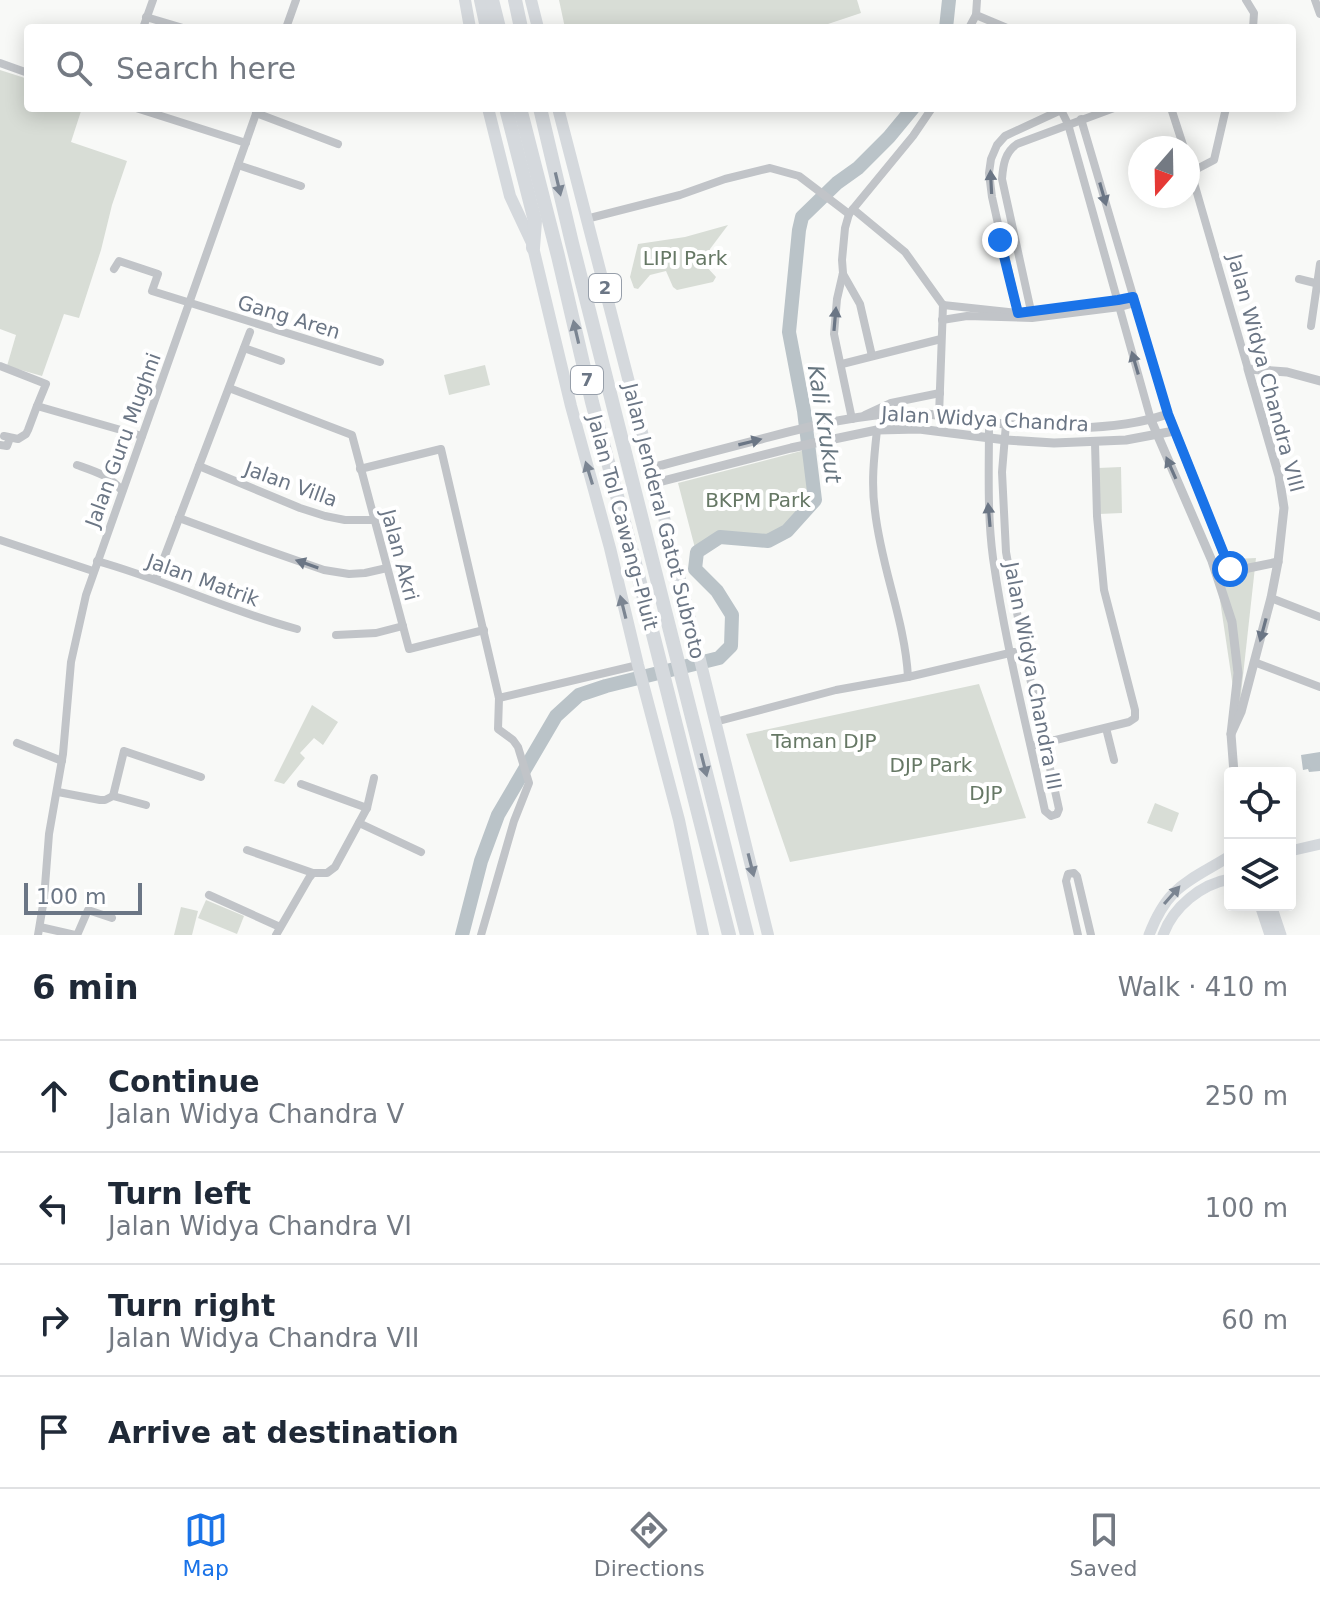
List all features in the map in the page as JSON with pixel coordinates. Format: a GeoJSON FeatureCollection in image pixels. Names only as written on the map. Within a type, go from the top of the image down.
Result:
{"type":"FeatureCollection","features":[{"type":"Feature","properties":{"kind":"highway"},"geometry":{"type":"LineString","coordinates":[[465,0],[469,24]]}},
{"type":"Feature","properties":{"kind":"highway"},"geometry":{"type":"LineString","coordinates":[[481,0],[486,24]]}},
{"type":"Feature","properties":{"kind":"highway"},"geometry":{"type":"LineString","coordinates":[[492,0],[498,24]]}},
{"type":"Feature","properties":{"kind":"highway"},"geometry":{"type":"LineString","coordinates":[[515,0],[520,24]]}},
{"type":"Feature","properties":{"kind":"highway"},"geometry":{"type":"LineString","coordinates":[[531,0],[537,24]]}},
{"type":"Feature","properties":{"kind":"highway"},"geometry":{"type":"LineString","coordinates":[[489,112],[510,196],[533,248],[679,820],[703,935]]}},
{"type":"Feature","properties":{"kind":"highway"},"geometry":{"type":"LineString","coordinates":[[507,112],[535,221],[533,248]]}},
{"type":"Feature","properties":{"kind":"highway","name":"Jalan Tol Cawang–Pluit"},"geometry":{"type":"LineString","coordinates":[[521,112],[716,884],[726,935]]}},
{"type":"Feature","properties":{"kind":"highway","name":"Jalan Tol Cawang–Pluit"},"geometry":{"type":"LineString","coordinates":[[541,112],[747,935]]}},
{"type":"Feature","properties":{"kind":"highway","name":"Jalan Jenderal Gatot Subroto"},"geometry":{"type":"LineString","coordinates":[[559,112],[768,935]]}},
{"type":"Feature","properties":{"kind":"main road"},"geometry":{"type":"LineString","coordinates":[[1296,850],[1320,844]]}},
{"type":"Feature","properties":{"kind":"main road"},"geometry":{"type":"LineString","coordinates":[[1149,935],[1167,899],[1178,887],[1224,860]]}},
{"type":"Feature","properties":{"kind":"main road"},"geometry":{"type":"LineString","coordinates":[[1210,868],[1224,865]]}},
{"type":"Feature","properties":{"kind":"main road"},"geometry":{"type":"LineString","coordinates":[[1163,935],[1166,925],[1184,903],[1216,882],[1224,880]]}},
{"type":"Feature","properties":{"kind":"main road"},"geometry":{"type":"LineString","coordinates":[[1263,911],[1273,934]]}},
{"type":"Feature","properties":{"kind":"main road"},"geometry":{"type":"LineString","coordinates":[[1273,911],[1273,934]]}},
{"type":"Feature","properties":{"kind":"main road"},"geometry":{"type":"LineString","coordinates":[[1275,918],[1290,935]]}},
{"type":"Feature","properties":{"kind":"street"},"geometry":{"type":"LineString","coordinates":[[144,24],[153,0]]}},
{"type":"Feature","properties":{"kind":"street"},"geometry":{"type":"LineString","coordinates":[[287,24],[296,0]]}},
{"type":"Feature","properties":{"kind":"street"},"geometry":{"type":"LineString","coordinates":[[971,24],[976,15],[977,0]]}},
{"type":"Feature","properties":{"kind":"street"},"geometry":{"type":"LineString","coordinates":[[1246,0],[1254,13],[1253,24]]}},
{"type":"Feature","properties":{"kind":"street"},"geometry":{"type":"LineString","coordinates":[[1315,0],[1320,14]]}},
{"type":"Feature","properties":{"kind":"street"},"geometry":{"type":"LineString","coordinates":[[976,15],[997,24]]}},
{"type":"Feature","properties":{"kind":"street"},"geometry":{"type":"LineString","coordinates":[[146,17],[170,24]]}},
{"type":"Feature","properties":{"kind":"street"},"geometry":{"type":"LineString","coordinates":[[0,63],[24,72]]}},
{"type":"Feature","properties":{"kind":"street"},"geometry":{"type":"LineString","coordinates":[[149,112],[246,143]]}},
{"type":"Feature","properties":{"kind":"street","name":"Jalan Guru Mughni"},"geometry":{"type":"LineString","coordinates":[[39,931],[49,834],[62,761],[71,662],[93,571],[257,112]]}},
{"type":"Feature","properties":{"kind":"street"},"geometry":{"type":"LineString","coordinates":[[259,112],[338,144]]}},
{"type":"Feature","properties":{"kind":"street"},"geometry":{"type":"LineString","coordinates":[[929,112],[851,212],[845,228],[843,273],[834,334],[857,418],[891,403],[940,393]]}},
{"type":"Feature","properties":{"kind":"street"},"geometry":{"type":"LineString","coordinates":[[1018,313],[992,197],[991,159],[1005,136],[1055,112]]}},
{"type":"Feature","properties":{"kind":"street"},"geometry":{"type":"LineString","coordinates":[[1062,112],[1151,420],[1212,561],[1232,622],[1241,689]]}},
{"type":"Feature","properties":{"kind":"street"},"geometry":{"type":"LineString","coordinates":[[1031,311],[1002,179],[1003,168],[1011,148],[1017,144],[1102,112]]}},
{"type":"Feature","properties":{"kind":"street"},"geometry":{"type":"LineString","coordinates":[[1172,112],[1180,136]]}},
{"type":"Feature","properties":{"kind":"street"},"geometry":{"type":"LineString","coordinates":[[1200,167],[1214,160],[1225,112]]}},
{"type":"Feature","properties":{"kind":"street"},"geometry":{"type":"LineString","coordinates":[[1081,119],[1168,414],[1230,569],[1234,571],[1266,564],[1278,566]]}},
{"type":"Feature","properties":{"kind":"street"},"geometry":{"type":"LineString","coordinates":[[238,165],[301,186]]}},
{"type":"Feature","properties":{"kind":"street"},"geometry":{"type":"LineString","coordinates":[[586,219],[770,168],[799,176],[905,252],[943,305],[939,416]]}},
{"type":"Feature","properties":{"kind":"street","name":"Jalan Widya Chandra VIII"},"geometry":{"type":"LineString","coordinates":[[1200,203],[1253,382],[1284,508],[1271,598],[1254,662],[1241,689],[1241,712],[1231,734],[1234,767]]}},
{"type":"Feature","properties":{"kind":"street","name":"Gang Aren"},"geometry":{"type":"LineString","coordinates":[[114,269],[119,261],[158,274],[152,291],[380,362]]}},
{"type":"Feature","properties":{"kind":"street"},"geometry":{"type":"LineString","coordinates":[[1311,326],[1320,264]]}},
{"type":"Feature","properties":{"kind":"street"},"geometry":{"type":"LineString","coordinates":[[843,273],[860,304],[872,356]]}},
{"type":"Feature","properties":{"kind":"street"},"geometry":{"type":"LineString","coordinates":[[1299,279],[1319,284]]}},
{"type":"Feature","properties":{"kind":"street"},"geometry":{"type":"LineString","coordinates":[[942,320],[967,316],[1032,318],[1134,300]]}},
{"type":"Feature","properties":{"kind":"street"},"geometry":{"type":"LineString","coordinates":[[943,305],[1018,313],[1119,304]]}},
{"type":"Feature","properties":{"kind":"street"},"geometry":{"type":"LineString","coordinates":[[156,579],[250,332]]}},
{"type":"Feature","properties":{"kind":"street"},"geometry":{"type":"LineString","coordinates":[[842,364],[941,339]]}},
{"type":"Feature","properties":{"kind":"street"},"geometry":{"type":"LineString","coordinates":[[244,348],[281,361]]}},
{"type":"Feature","properties":{"kind":"street"},"geometry":{"type":"LineString","coordinates":[[0,366],[46,384],[26,434],[18,439],[5,440]]}},
{"type":"Feature","properties":{"kind":"street"},"geometry":{"type":"LineString","coordinates":[[1248,369],[1287,372],[1320,381]]}},
{"type":"Feature","properties":{"kind":"street"},"geometry":{"type":"LineString","coordinates":[[1253,382],[1270,370]]}},
{"type":"Feature","properties":{"kind":"street","name":"Jalan Akri"},"geometry":{"type":"LineString","coordinates":[[229,388],[352,435],[409,649],[484,630]]}},
{"type":"Feature","properties":{"kind":"street"},"geometry":{"type":"LineString","coordinates":[[37,406],[142,436]]}},
{"type":"Feature","properties":{"kind":"street","name":"Jalan Widya Chandra"},"geometry":{"type":"LineString","coordinates":[[651,468],[816,425],[857,418],[909,413],[989,423],[1070,427],[1122,424],[1168,414]]}},
{"type":"Feature","properties":{"kind":"street","name":"Jalan Widya Chandra III"},"geometry":{"type":"LineString","coordinates":[[989,423],[988,499],[993,556],[1010,653],[1045,811],[1049,816],[1055,816],[1059,809],[1006,552],[1002,472],[1006,424]]}},
{"type":"Feature","properties":{"kind":"street","name":"Jalan Widya Chandra"},"geometry":{"type":"LineString","coordinates":[[655,483],[791,448],[877,430],[919,429],[1054,443],[1095,443],[1174,431]]}},
{"type":"Feature","properties":{"kind":"street"},"geometry":{"type":"LineString","coordinates":[[877,430],[873,465],[875,514],[902,635],[908,677]]}},
{"type":"Feature","properties":{"kind":"street"},"geometry":{"type":"LineString","coordinates":[[1031,746],[1129,722],[1136,714],[1104,590],[1097,516],[1095,443]]}},
{"type":"Feature","properties":{"kind":"street"},"geometry":{"type":"LineString","coordinates":[[359,464],[441,449],[499,698],[498,729],[518,747],[529,783],[514,821],[481,935]]}},
{"type":"Feature","properties":{"kind":"street"},"geometry":{"type":"LineString","coordinates":[[712,452],[716,467]]}},
{"type":"Feature","properties":{"kind":"street"},"geometry":{"type":"LineString","coordinates":[[77,465],[104,475],[116,482],[122,491]]}},
{"type":"Feature","properties":{"kind":"street","name":"Jalan Villa"},"geometry":{"type":"LineString","coordinates":[[199,466],[325,516],[374,520]]}},
{"type":"Feature","properties":{"kind":"street"},"geometry":{"type":"LineString","coordinates":[[179,518],[324,570],[349,574],[387,568]]}},
{"type":"Feature","properties":{"kind":"street"},"geometry":{"type":"LineString","coordinates":[[0,540],[93,571]]}},
{"type":"Feature","properties":{"kind":"street","name":"Jalan Matrik"},"geometry":{"type":"LineString","coordinates":[[97,561],[297,629]]}},
{"type":"Feature","properties":{"kind":"street"},"geometry":{"type":"LineString","coordinates":[[1271,598],[1320,617]]}},
{"type":"Feature","properties":{"kind":"street"},"geometry":{"type":"LineString","coordinates":[[336,635],[376,633],[403,626]]}},
{"type":"Feature","properties":{"kind":"street"},"geometry":{"type":"LineString","coordinates":[[715,722],[844,689],[1024,651]]}},
{"type":"Feature","properties":{"kind":"street"},"geometry":{"type":"LineString","coordinates":[[1254,662],[1320,687]]}},
{"type":"Feature","properties":{"kind":"street"},"geometry":{"type":"LineString","coordinates":[[499,698],[639,669]]}},
{"type":"Feature","properties":{"kind":"street"},"geometry":{"type":"LineString","coordinates":[[1106,728],[1114,760]]}},
{"type":"Feature","properties":{"kind":"street"},"geometry":{"type":"LineString","coordinates":[[17,743],[62,761]]}},
{"type":"Feature","properties":{"kind":"street"},"geometry":{"type":"LineString","coordinates":[[113,796],[124,751],[201,777]]}},
{"type":"Feature","properties":{"kind":"street"},"geometry":{"type":"LineString","coordinates":[[247,850],[313,873],[331,871],[367,808],[374,778]]}},
{"type":"Feature","properties":{"kind":"street"},"geometry":{"type":"LineString","coordinates":[[301,784],[367,808]]}},
{"type":"Feature","properties":{"kind":"street"},"geometry":{"type":"LineString","coordinates":[[58,792],[100,800],[113,796],[146,805]]}},
{"type":"Feature","properties":{"kind":"street"},"geometry":{"type":"LineString","coordinates":[[359,823],[421,852]]}},
{"type":"Feature","properties":{"kind":"street"},"geometry":{"type":"LineString","coordinates":[[209,895],[278,931],[313,873]]}},
{"type":"Feature","properties":{"kind":"street"},"geometry":{"type":"LineString","coordinates":[[1078,935],[1066,881],[1071,873],[1077,876],[1091,935]]}},
{"type":"Feature","properties":{"kind":"street"},"geometry":{"type":"LineString","coordinates":[[39,931],[75,935],[88,910],[112,918]]}},
{"type":"Feature","properties":{"kind":"green space"},"geometry":{"type":"Polygon","coordinates":[[[559,0],[857,0],[861,13],[828,24],[564,24],[559,0]]]}},
{"type":"Feature","properties":{"kind":"green space"},"geometry":{"type":"Polygon","coordinates":[[[0,70],[24,78],[24,112],[81,112],[71,142],[127,161],[79,318],[64,314],[42,376],[7,366],[16,335],[0,329],[0,70]]]}},
{"type":"Feature","properties":{"kind":"green space","name":"LIPI Park"},"geometry":{"type":"Polygon","coordinates":[[[728,225],[710,249],[705,265],[716,277],[713,282],[677,290],[666,271],[650,275],[638,289],[634,288],[630,277],[638,244],[685,237],[728,225]]]}},
{"type":"Feature","properties":{"kind":"green space"},"geometry":{"type":"Polygon","coordinates":[[[485,365],[490,385],[449,395],[444,375],[485,365]]]}},
{"type":"Feature","properties":{"kind":"green space","name":"BKPM Park"},"geometry":{"type":"Polygon","coordinates":[[[805,450],[811,498],[784,528],[767,537],[718,533],[695,548],[678,483],[805,450]]]}},
{"type":"Feature","properties":{"kind":"green space"},"geometry":{"type":"Polygon","coordinates":[[[1121,467],[1122,513],[1099,514],[1098,468],[1121,467]]]}},
{"type":"Feature","properties":{"kind":"green space"},"geometry":{"type":"Polygon","coordinates":[[[1256,558],[1238,721],[1214,560],[1256,558]]]}},
{"type":"Feature","properties":{"kind":"green space","name":"DJP Park"},"geometry":{"type":"Polygon","coordinates":[[[979,684],[1026,818],[790,862],[746,734],[979,684]]]}},
{"type":"Feature","properties":{"kind":"green space"},"geometry":{"type":"Polygon","coordinates":[[[312,705],[338,722],[323,745],[314,738],[300,753],[305,758],[284,784],[274,781],[312,705]]]}},
{"type":"Feature","properties":{"kind":"green space"},"geometry":{"type":"Polygon","coordinates":[[[1155,803],[1179,813],[1172,832],[1147,823],[1155,803]]]}},
{"type":"Feature","properties":{"kind":"green space"},"geometry":{"type":"Polygon","coordinates":[[[206,900],[244,916],[237,934],[198,918],[206,900]]]}},
{"type":"Feature","properties":{"kind":"green space"},"geometry":{"type":"Polygon","coordinates":[[[181,907],[198,911],[192,935],[174,935],[181,907]]]}},
{"type":"Feature","properties":{"kind":"shaded area"},"geometry":{"type":"Polygon","coordinates":[[[1320,752],[1320,771],[1303,770],[1301,755],[1320,752]]]}},
{"type":"Feature","properties":{"kind":"waterway","name":"Kali Krukut"},"geometry":{"type":"LineString","coordinates":[[946,24],[949,0]]}},
{"type":"Feature","properties":{"kind":"waterway","name":"Kali Krukut"},"geometry":{"type":"LineString","coordinates":[[462,935],[481,861],[498,815],[556,716],[579,695],[719,658],[731,646],[732,615],[717,591],[695,569],[697,552],[720,537],[768,541],[787,531],[815,500],[804,411],[789,332],[802,217],[837,183],[858,168],[910,112]]}},
{"type":"Feature","properties":{"kind":"route"},"geometry":{"type":"LineString","coordinates":[[1000,240],[1018,313],[1133,297],[1174,431],[1230,569]]}},
{"type":"Feature","properties":{"kind":"park label","name":"Taman DJP"},"geometry":{"type":"Point","coordinates":[824,741]}},
{"type":"Feature","properties":{"kind":"park label","name":"DJP"},"geometry":{"type":"Point","coordinates":[986,793]}}]}
